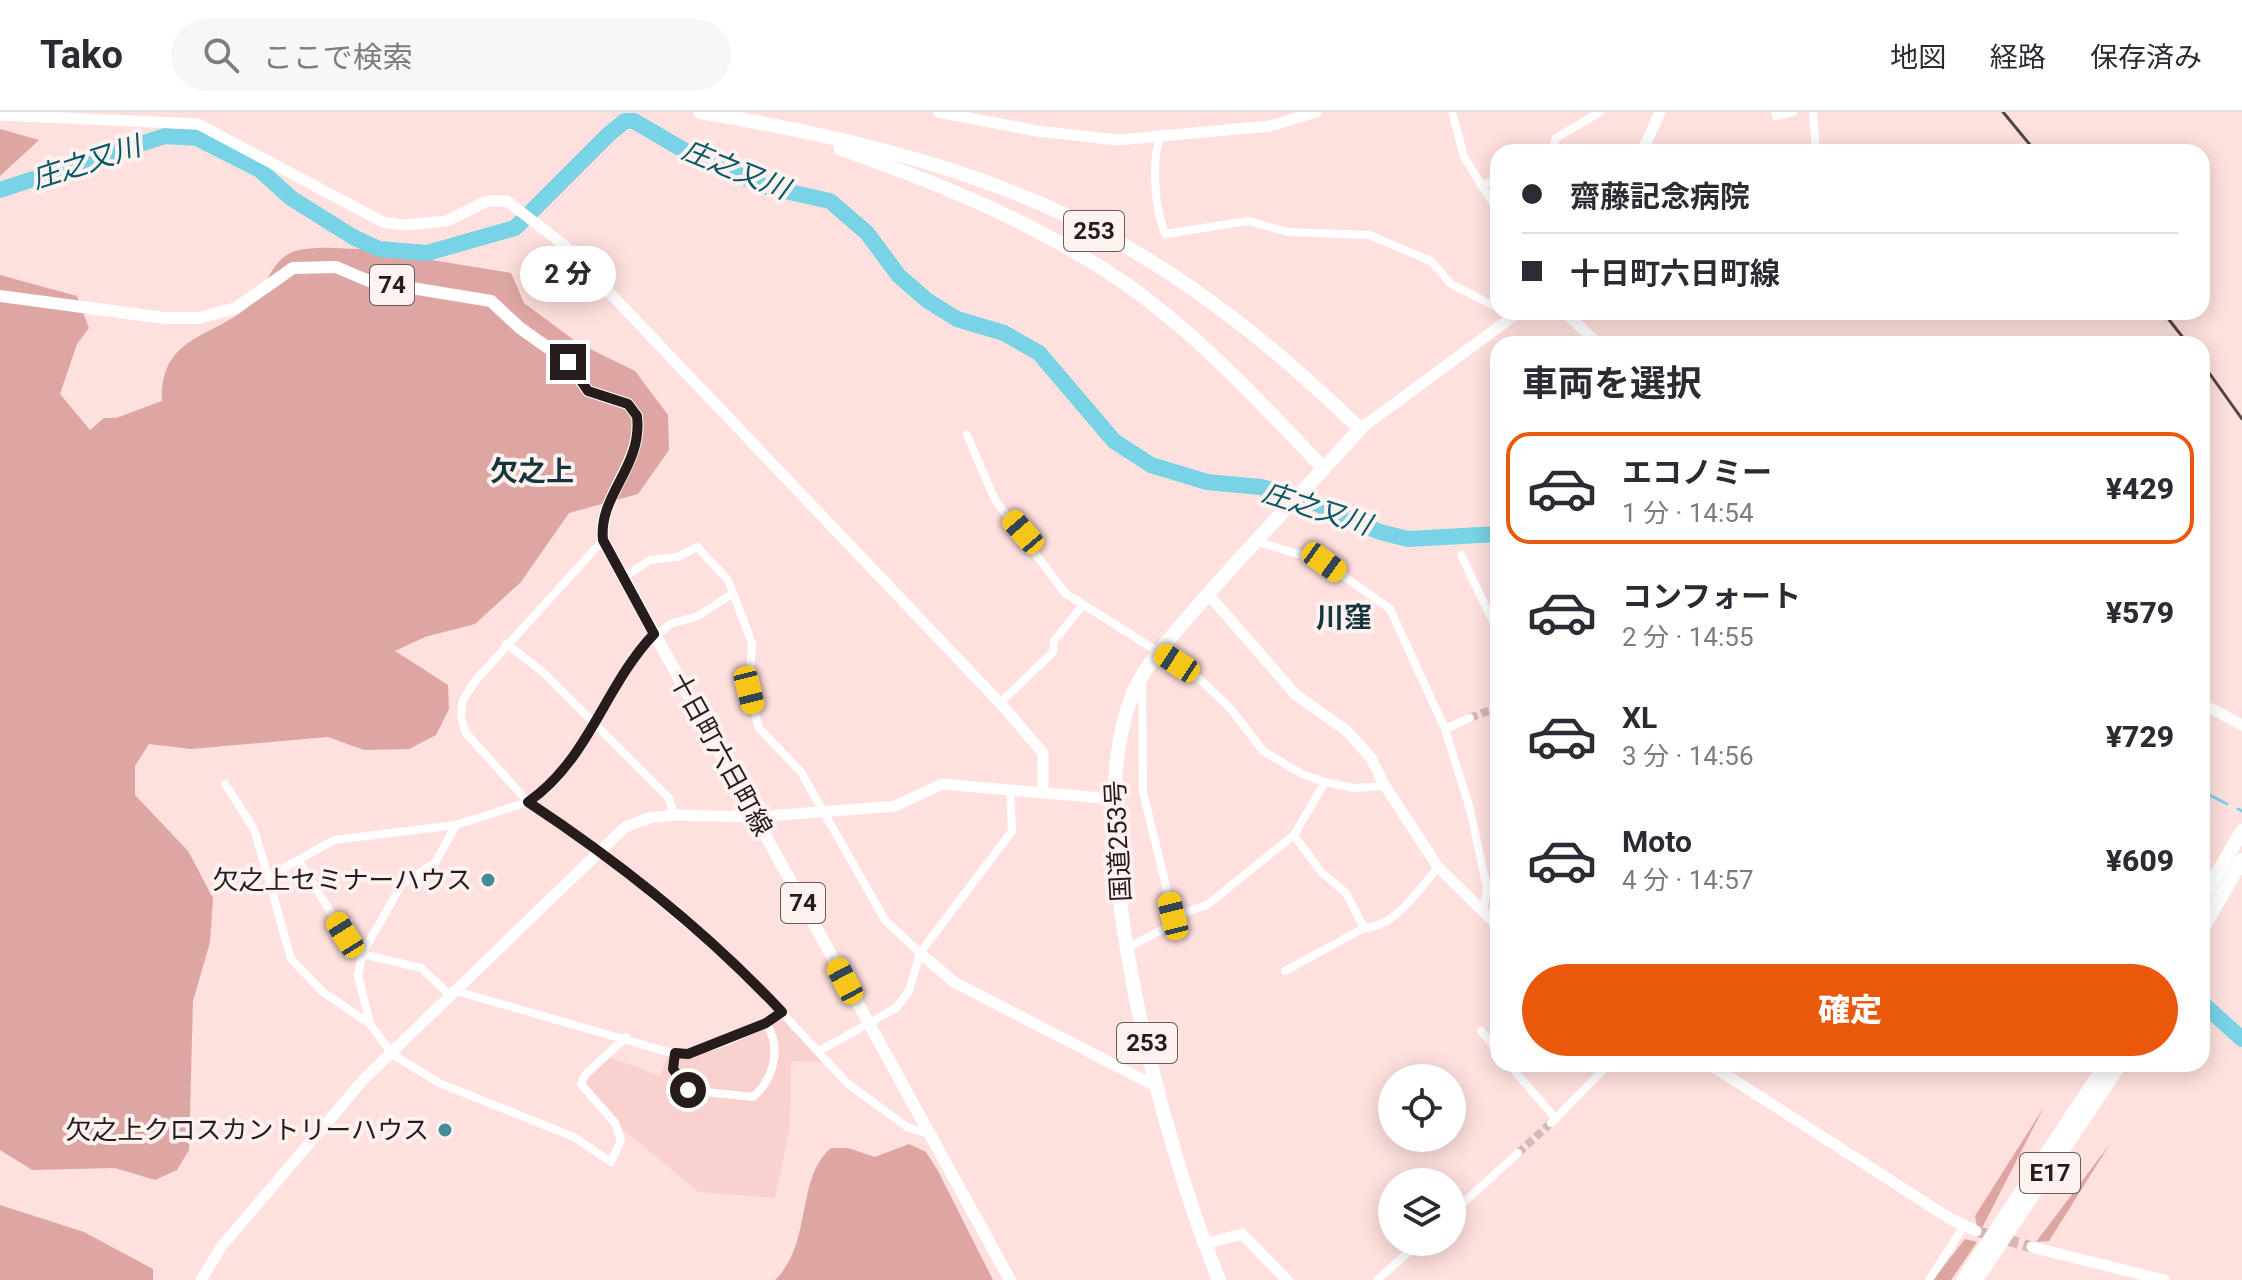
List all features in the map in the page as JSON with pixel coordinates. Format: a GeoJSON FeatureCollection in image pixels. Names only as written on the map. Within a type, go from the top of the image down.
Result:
{"type":"FeatureCollection","features":[{"type":"Feature","properties":{"kind":"highway","name":"253"},"geometry":{"type":"LineString","coordinates":[[700,112],[828,137],[950,171],[1035,202],[1135,251],[1269,344],[1360,429]]}},
{"type":"Feature","properties":{"kind":"highway","name":"253"},"geometry":{"type":"LineString","coordinates":[[779,128],[931,180],[1034,228],[1085,258],[1124,283],[1207,350],[1324,469]]}},
{"type":"Feature","properties":{"kind":"highway","name":"国道253号"},"geometry":{"type":"LineString","coordinates":[[1219,1280],[1204,1244],[1159,1088],[1127,949],[1113,799],[1114,764],[1125,713],[1142,675],[1159,651],[1255,541],[1360,429]]}},
{"type":"Feature","properties":{"kind":"highway"},"geometry":{"type":"LineString","coordinates":[[2210,886],[2242,831]]}},
{"type":"Feature","properties":{"kind":"highway"},"geometry":{"type":"LineString","coordinates":[[2210,915],[2242,860]]}},
{"type":"Feature","properties":{"kind":"highway","name":"E17"},"geometry":{"type":"LineString","coordinates":[[1963,1280],[2101,1072]]}},
{"type":"Feature","properties":{"kind":"highway","name":"E17"},"geometry":{"type":"LineString","coordinates":[[1976,1280],[2115,1072]]}},
{"type":"Feature","properties":{"kind":"main road","name":"74"},"geometry":{"type":"LineString","coordinates":[[0,296],[164,318],[199,318],[236,308],[293,268],[314,266],[336,267],[369,281],[449,296],[478,296],[491,301],[520,328],[568,362],[588,391],[628,404],[637,416],[636,452],[607,509],[601,526],[603,540]]}},
{"type":"Feature","properties":{"kind":"main road","name":"十日町六日町線"},"geometry":{"type":"LineString","coordinates":[[603,540],[1010,1280]]}},
{"type":"Feature","properties":{"kind":"street"},"geometry":{"type":"LineString","coordinates":[[938,112],[984,117],[1088,137],[1160,138],[1270,126],[1316,112]]}},
{"type":"Feature","properties":{"kind":"street"},"geometry":{"type":"LineString","coordinates":[[1452,112],[1464,157],[1490,199]]}},
{"type":"Feature","properties":{"kind":"street"},"geometry":{"type":"LineString","coordinates":[[1554,144],[1556,138],[1600,112]]}},
{"type":"Feature","properties":{"kind":"street"},"geometry":{"type":"LineString","coordinates":[[1646,144],[1660,112]]}},
{"type":"Feature","properties":{"kind":"street"},"geometry":{"type":"LineString","coordinates":[[1775,112],[1776,116],[1793,112]]}},
{"type":"Feature","properties":{"kind":"street"},"geometry":{"type":"LineString","coordinates":[[1813,112],[1815,144]]}},
{"type":"Feature","properties":{"kind":"street"},"geometry":{"type":"LineString","coordinates":[[0,115],[198,124],[328,190],[361,211],[393,223],[447,221],[487,201],[512,204],[564,245],[1000,703],[1043,753],[1043,793]]}},
{"type":"Feature","properties":{"kind":"street"},"geometry":{"type":"LineString","coordinates":[[1160,138],[1155,153],[1157,197],[1165,234],[1248,221],[1288,232],[1369,235],[1431,261],[1451,284],[1490,304]]}},
{"type":"Feature","properties":{"kind":"street"},"geometry":{"type":"LineString","coordinates":[[1480,185],[1490,183]]}},
{"type":"Feature","properties":{"kind":"street"},"geometry":{"type":"LineString","coordinates":[[1360,429],[1504,320]]}},
{"type":"Feature","properties":{"kind":"street"},"geometry":{"type":"LineString","coordinates":[[1573,320],[1590,336]]}},
{"type":"Feature","properties":{"kind":"street"},"geometry":{"type":"LineString","coordinates":[[967,435],[995,500],[1065,593],[1159,651],[1204,683],[1231,709],[1263,751],[1302,774],[1325,782],[1354,788],[1385,786]]}},
{"type":"Feature","properties":{"kind":"street"},"geometry":{"type":"LineString","coordinates":[[603,540],[506,644],[469,691],[461,716],[465,732],[528,802],[600,850],[749,977],[847,1083],[907,1127],[928,1134]]}},
{"type":"Feature","properties":{"kind":"street"},"geometry":{"type":"LineString","coordinates":[[1255,541],[1324,562],[1390,609],[1445,729],[1470,809],[1487,888],[1483,911]]}},
{"type":"Feature","properties":{"kind":"street"},"geometry":{"type":"LineString","coordinates":[[624,577],[650,560],[678,557],[697,547],[728,580],[752,643],[749,690],[759,728],[801,772],[885,920],[954,982],[1159,1088]]}},
{"type":"Feature","properties":{"kind":"street"},"geometry":{"type":"LineString","coordinates":[[1461,555],[1490,615]]}},
{"type":"Feature","properties":{"kind":"street"},"geometry":{"type":"LineString","coordinates":[[268,877],[334,840],[456,825],[528,802],[549,788],[569,764],[632,657],[654,634],[670,624],[698,616],[732,594]]}},
{"type":"Feature","properties":{"kind":"street"},"geometry":{"type":"LineString","coordinates":[[1208,594],[1296,695],[1347,731],[1371,758],[1385,786],[1438,867],[1490,918]]}},
{"type":"Feature","properties":{"kind":"street"},"geometry":{"type":"LineString","coordinates":[[1000,703],[1053,652],[1054,641],[1082,606]]}},
{"type":"Feature","properties":{"kind":"street"},"geometry":{"type":"LineString","coordinates":[[506,644],[542,671],[669,798],[674,815]]}},
{"type":"Feature","properties":{"kind":"street"},"geometry":{"type":"LineString","coordinates":[[1127,949],[1175,923],[1143,792],[1142,675]]}},
{"type":"Feature","properties":{"kind":"street"},"geometry":{"type":"LineString","coordinates":[[2210,708],[2242,725]]}},
{"type":"Feature","properties":{"kind":"street"},"geometry":{"type":"LineString","coordinates":[[1445,729],[1470,718]]}},
{"type":"Feature","properties":{"kind":"street"},"geometry":{"type":"LineString","coordinates":[[1173,916],[1207,905],[1294,835],[1325,782]]}},
{"type":"Feature","properties":{"kind":"street"},"geometry":{"type":"LineString","coordinates":[[225,784],[254,829],[291,959],[323,992],[370,1024],[392,1054],[439,1083],[574,1137],[611,1162],[621,1140],[615,1123],[581,1084],[585,1075],[626,1037]]}},
{"type":"Feature","properties":{"kind":"street"},"geometry":{"type":"LineString","coordinates":[[201,1280],[221,1247],[364,1079],[625,827],[649,818],[674,815],[757,817],[895,806],[942,784],[1113,799]]}},
{"type":"Feature","properties":{"kind":"street"},"geometry":{"type":"LineString","coordinates":[[819,1051],[869,1026],[896,1008],[909,991],[920,953],[1012,831],[1010,790]]}},
{"type":"Feature","properties":{"kind":"street"},"geometry":{"type":"LineString","coordinates":[[370,1024],[358,976],[362,954],[402,884],[435,863],[456,825]]}},
{"type":"Feature","properties":{"kind":"street"},"geometry":{"type":"LineString","coordinates":[[1294,835],[1321,872],[1346,893],[1364,928]]}},
{"type":"Feature","properties":{"kind":"street"},"geometry":{"type":"LineString","coordinates":[[298,860],[345,935],[362,954],[421,968],[454,994],[688,1054],[766,1023],[782,1012]]}},
{"type":"Feature","properties":{"kind":"street"},"geometry":{"type":"LineString","coordinates":[[1285,971],[1364,928],[1378,928],[1407,903],[1438,867]]}},
{"type":"Feature","properties":{"kind":"street"},"geometry":{"type":"LineString","coordinates":[[675,1053],[673,1069],[688,1090],[753,1097],[765,1087],[772,1073],[773,1033],[766,1023]]}},
{"type":"Feature","properties":{"kind":"street"},"geometry":{"type":"LineString","coordinates":[[1481,1031],[1490,1042]]}},
{"type":"Feature","properties":{"kind":"street"},"geometry":{"type":"LineString","coordinates":[[1515,1072],[1554,1121],[1601,1072]]}},
{"type":"Feature","properties":{"kind":"street"},"geometry":{"type":"LineString","coordinates":[[1722,1072],[1976,1231]]}},
{"type":"Feature","properties":{"kind":"street"},"geometry":{"type":"LineString","coordinates":[[1466,1200],[1518,1153]]}},
{"type":"Feature","properties":{"kind":"street"},"geometry":{"type":"LineString","coordinates":[[1929,1280],[1964,1226]]}},
{"type":"Feature","properties":{"kind":"street"},"geometry":{"type":"LineString","coordinates":[[1204,1244],[1242,1234],[1287,1280]]}},
{"type":"Feature","properties":{"kind":"street"},"geometry":{"type":"LineString","coordinates":[[2032,1247],[2164,1280]]}},
{"type":"Feature","properties":{"kind":"street"},"geometry":{"type":"LineString","coordinates":[[1377,1280],[1404,1256]]}},
{"type":"Feature","properties":{"kind":"shaded area"},"geometry":{"type":"Polygon","coordinates":[[[0,129],[39,140],[0,176],[0,129]]]}},
{"type":"Feature","properties":{"kind":"shaded area"},"geometry":{"type":"Polygon","coordinates":[[[311,248],[364,249],[511,273],[524,303],[578,343],[635,371],[668,415],[669,450],[638,494],[569,513],[521,582],[475,624],[425,637],[395,651],[448,685],[449,709],[436,735],[409,749],[364,750],[328,737],[191,749],[149,744],[135,766],[135,795],[188,851],[213,898],[210,942],[193,1001],[189,1150],[177,1170],[155,1180],[115,1168],[32,1170],[0,1150],[0,275],[77,296],[89,328],[77,344],[60,394],[90,430],[104,418],[116,418],[162,401],[169,364],[178,352],[248,307],[286,255],[311,248]]]}},
{"type":"Feature","properties":{"kind":"shaded area"},"geometry":{"type":"Polygon","coordinates":[[[782,1012],[828,1062],[791,1061],[790,1127],[775,1198],[699,1192],[615,1123],[581,1084],[606,1056],[661,1076],[668,1052],[688,1054],[766,1023],[782,1012]]]}},
{"type":"Feature","properties":{"kind":"shaded area"},"geometry":{"type":"Polygon","coordinates":[[[2044,1107],[1982,1228],[1977,1226],[1975,1216],[2044,1107]]]}},
{"type":"Feature","properties":{"kind":"shaded area"},"geometry":{"type":"Polygon","coordinates":[[[909,1144],[926,1152],[938,1171],[993,1280],[775,1280],[795,1249],[812,1177],[831,1148],[848,1148],[875,1157],[909,1144]]]}},
{"type":"Feature","properties":{"kind":"shaded area"},"geometry":{"type":"Polygon","coordinates":[[[2110,1144],[2049,1241],[2036,1242],[2110,1144]]]}},
{"type":"Feature","properties":{"kind":"shaded area"},"geometry":{"type":"Polygon","coordinates":[[[0,1205],[84,1232],[153,1269],[153,1280],[0,1280],[0,1205]]]}},
{"type":"Feature","properties":{"kind":"shaded area"},"geometry":{"type":"Polygon","coordinates":[[[1965,1239],[1977,1242],[1951,1280],[1933,1280],[1965,1239]]]}},
{"type":"Feature","properties":{"kind":"waterway","name":"庄之又川"},"geometry":{"type":"LineString","coordinates":[[0,190],[165,136],[197,138],[260,170],[291,198],[353,237],[379,249],[427,253],[515,228],[609,134],[625,121],[634,121],[692,155],[767,187],[830,201],[867,233],[899,276],[928,301],[957,319],[1004,333],[1039,353],[1114,441],[1151,465],[1207,482],[1261,487],[1304,498],[1380,532],[1408,539],[1490,534]]}},
{"type":"Feature","properties":{"kind":"waterway"},"geometry":{"type":"LineString","coordinates":[[2210,795],[2227,804]]}},
{"type":"Feature","properties":{"kind":"waterway"},"geometry":{"type":"LineString","coordinates":[[2238,809],[2242,811]]}},
{"type":"Feature","properties":{"kind":"waterway","name":"庄之又川"},"geometry":{"type":"LineString","coordinates":[[2210,1010],[2242,1039]]}},
{"type":"Feature","properties":{"kind":"tunnel"},"geometry":{"type":"LineString","coordinates":[[1470,718],[1490,710]]}},
{"type":"Feature","properties":{"kind":"tunnel"},"geometry":{"type":"LineString","coordinates":[[1518,1153],[1551,1123]]}},
{"type":"Feature","properties":{"kind":"tunnel"},"geometry":{"type":"LineString","coordinates":[[1976,1231],[2032,1247]]}},
{"type":"Feature","properties":{"kind":"railway"},"geometry":{"type":"LineString","coordinates":[[2003,112],[2029,144]]}},
{"type":"Feature","properties":{"kind":"railway"},"geometry":{"type":"LineString","coordinates":[[2169,320],[2182,336]]}},
{"type":"Feature","properties":{"kind":"railway"},"geometry":{"type":"LineString","coordinates":[[2210,374],[2242,419]]}},
{"type":"Feature","properties":{"kind":"place","name":"欠之上セミナーハウス"},"geometry":{"type":"Point","coordinates":[488,880]}},
{"type":"Feature","properties":{"kind":"place","name":"欠之上クロスカントリーハウス"},"geometry":{"type":"Point","coordinates":[445,1130]}},
{"type":"Feature","properties":{"kind":"district","name":"欠之上"},"geometry":{"type":"Point","coordinates":[532,471]}},
{"type":"Feature","properties":{"kind":"district","name":"川窪"},"geometry":{"type":"Point","coordinates":[1344,617]}},
{"type":"Feature","properties":{"kind":"route"},"geometry":{"type":"LineString","coordinates":[[568,362],[588,391],[628,404],[637,416],[639,432],[636,452],[601,526],[603,540],[654,634],[632,657],[613,695],[569,764],[549,788],[528,802],[600,850],[749,977],[782,1012],[766,1023],[688,1054],[675,1053],[673,1069],[688,1090]]}}]}
